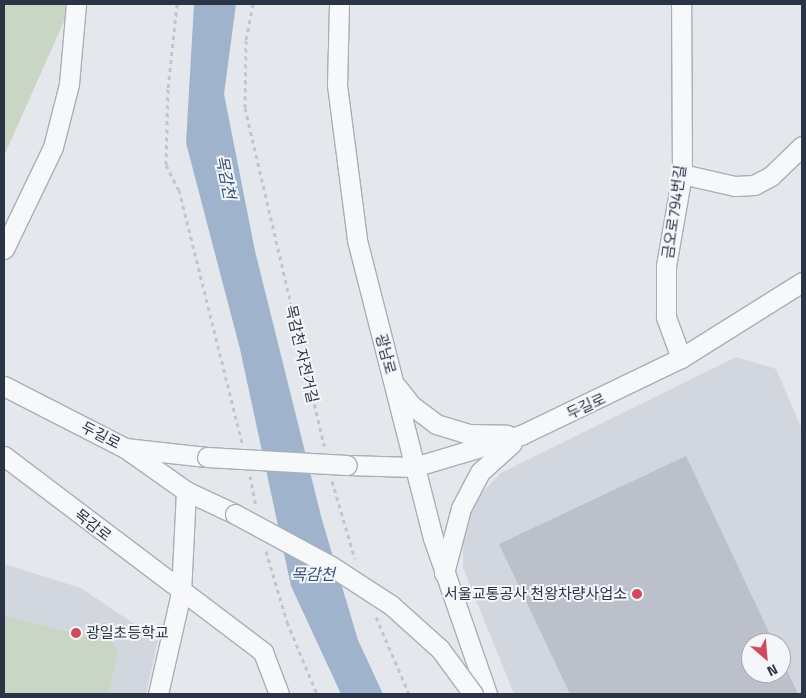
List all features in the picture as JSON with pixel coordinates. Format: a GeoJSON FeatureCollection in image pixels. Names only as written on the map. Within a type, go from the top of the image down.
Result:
{"type":"FeatureCollection","features":[{"type":"Feature","properties":{"kind":"street"},"geometry":{"type":"LineString","coordinates":[[4,249],[53,147],[69,84],[76,4]]}},
{"type":"Feature","properties":{"kind":"street","name":"광남로"},"geometry":{"type":"LineString","coordinates":[[339,4],[337,85],[350,202],[414,467],[444,573],[487,694]]}},
{"type":"Feature","properties":{"kind":"street","name":"금오로794번길"},"geometry":{"type":"LineString","coordinates":[[681,4],[682,174],[666,266],[666,318],[681,358]]}},
{"type":"Feature","properties":{"kind":"street"},"geometry":{"type":"LineString","coordinates":[[682,174],[735,186],[754,186],[771,176],[802,146]]}},
{"type":"Feature","properties":{"kind":"street","name":"두길로"},"geometry":{"type":"LineString","coordinates":[[4,386],[124,448],[207,458],[414,467],[521,436],[681,358],[802,282]]}},
{"type":"Feature","properties":{"kind":"street"},"geometry":{"type":"LineString","coordinates":[[392,380],[411,405],[436,424],[468,434],[521,436]]}},
{"type":"Feature","properties":{"kind":"street"},"geometry":{"type":"LineString","coordinates":[[444,573],[461,508],[470,489],[480,472],[521,436]]}},
{"type":"Feature","properties":{"kind":"street"},"geometry":{"type":"LineString","coordinates":[[124,448],[186,491],[236,514],[331,566],[399,611],[440,649],[473,694]]}},
{"type":"Feature","properties":{"kind":"street","name":"목감로"},"geometry":{"type":"LineString","coordinates":[[4,456],[181,593],[263,652],[279,694]]}},
{"type":"Feature","properties":{"kind":"street"},"geometry":{"type":"LineString","coordinates":[[158,694],[181,593],[186,491]]}},
{"type":"Feature","properties":{"kind":"path"},"geometry":{"type":"LineString","coordinates":[[177,4],[168,88],[166,165],[179,190],[244,450]]}},
{"type":"Feature","properties":{"kind":"path","name":"목감천 자전거길"},"geometry":{"type":"LineString","coordinates":[[253,4],[246,40],[245,108],[325,449]]}},
{"type":"Feature","properties":{"kind":"path"},"geometry":{"type":"LineString","coordinates":[[248,468],[258,515]]}},
{"type":"Feature","properties":{"kind":"path"},"geometry":{"type":"LineString","coordinates":[[332,477],[355,561]]}},
{"type":"Feature","properties":{"kind":"path"},"geometry":{"type":"LineString","coordinates":[[264,543],[287,622],[317,694]]}},
{"type":"Feature","properties":{"kind":"path"},"geometry":{"type":"LineString","coordinates":[[375,614],[409,694]]}},
{"type":"Feature","properties":{"kind":"shaded area"},"geometry":{"type":"Polygon","coordinates":[[[736,357],[776,369],[802,429],[802,694],[514,694],[463,568],[463,542],[471,504],[501,473],[736,357]]]}},
{"type":"Feature","properties":{"kind":"shaded area","name":"광일초등학교"},"geometry":{"type":"Polygon","coordinates":[[[4,564],[81,588],[158,640],[146,694],[4,694],[4,564]]]}},
{"type":"Feature","properties":{"kind":"green space"},"geometry":{"type":"Polygon","coordinates":[[[4,4],[65,4],[66,17],[4,156],[4,4]]]}},
{"type":"Feature","properties":{"kind":"green space"},"geometry":{"type":"Polygon","coordinates":[[[4,616],[114,643],[118,651],[108,694],[4,694],[4,616]]]}},
{"type":"Feature","properties":{"kind":"water","name":"목감천"},"geometry":{"type":"Polygon","coordinates":[[[194,4],[236,4],[224,94],[255,251],[322,520],[358,640],[383,694],[341,694],[291,586],[240,349],[186,143],[194,4]]]}},
{"type":"Feature","properties":{"kind":"building","name":"서울교통공사 천왕차량사업소"},"geometry":{"type":"Polygon","coordinates":[[[686,456],[769,633],[741,633],[741,683],[791,683],[791,679],[798,694],[570,694],[499,544],[686,456]]]}},
{"type":"Feature","properties":{"kind":"place","name":"서울교통공사 천왕차량사업소"},"geometry":{"type":"Point","coordinates":[637,594]}},
{"type":"Feature","properties":{"kind":"place","name":"광일초등학교"},"geometry":{"type":"Point","coordinates":[76,633]}}]}
